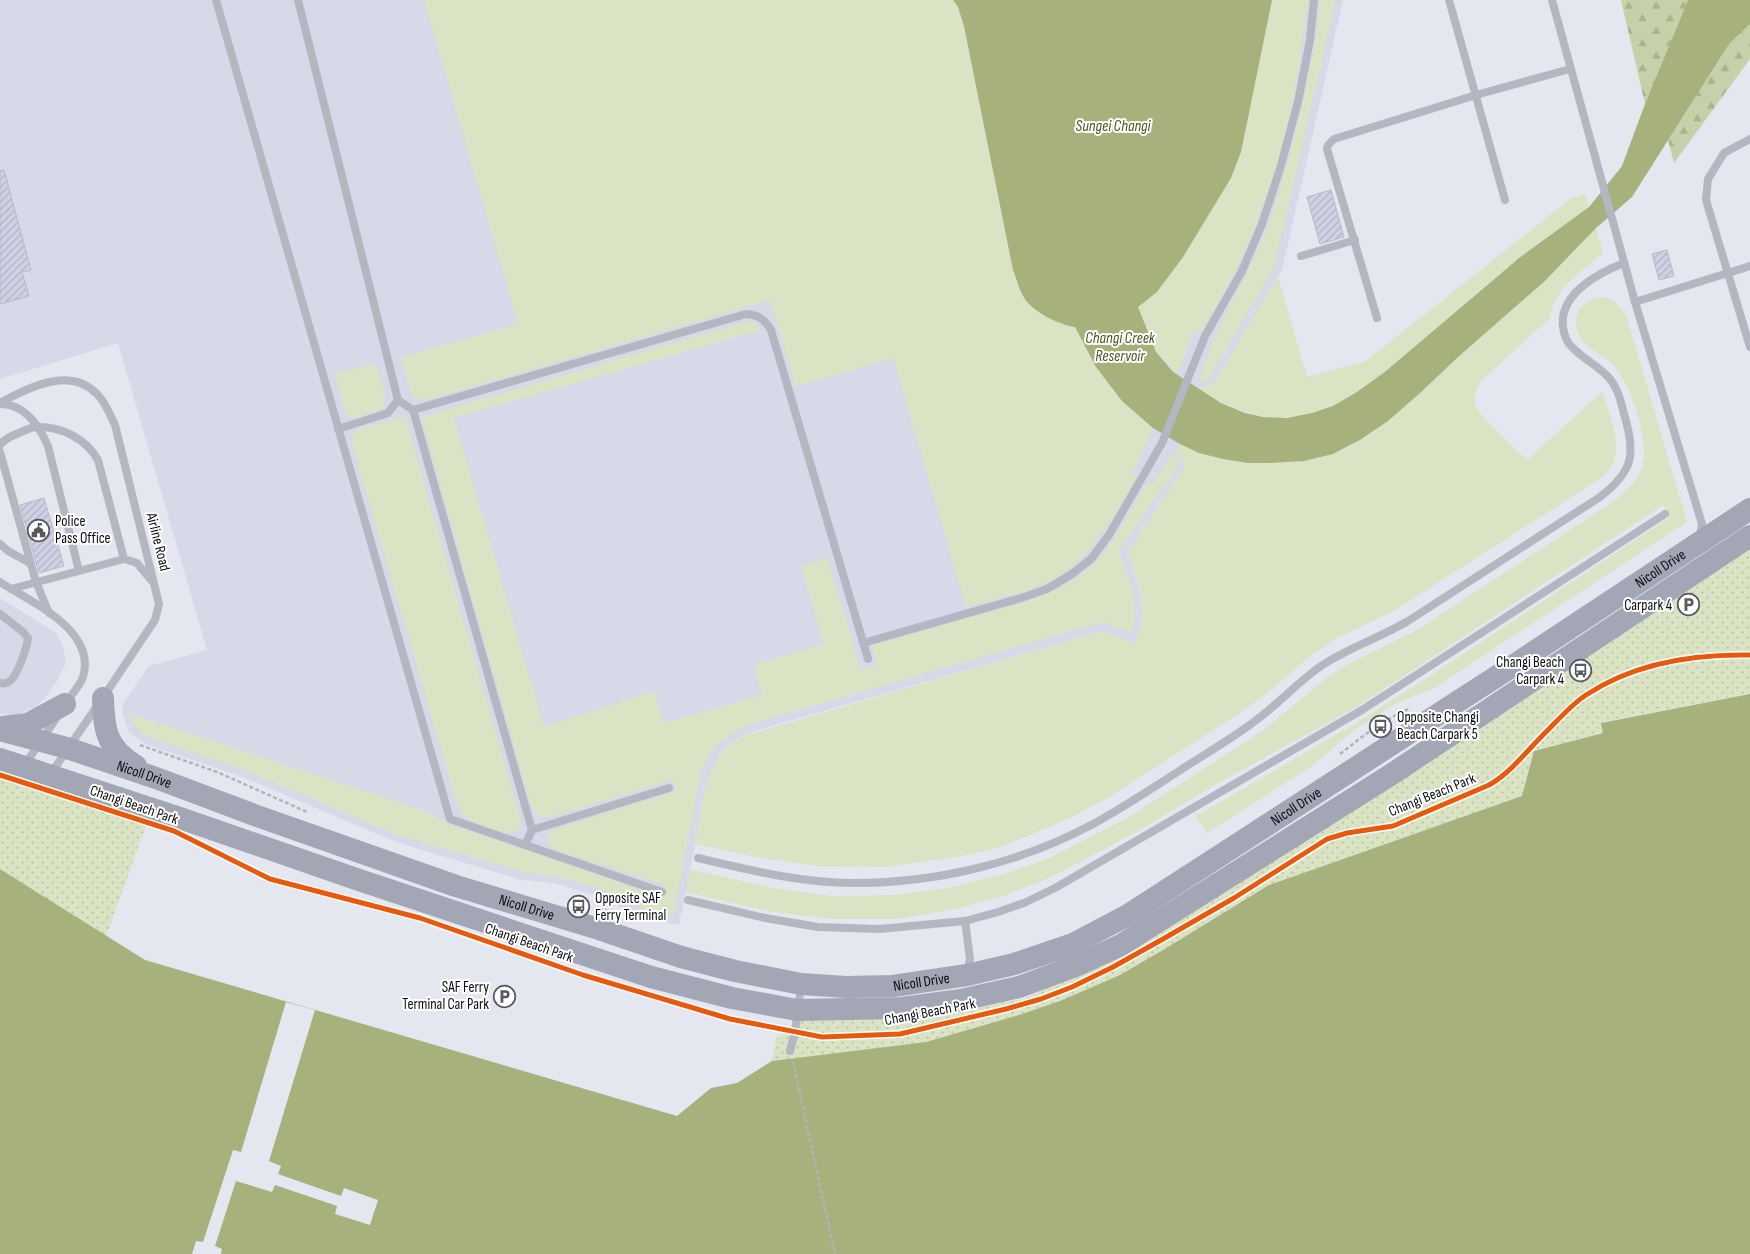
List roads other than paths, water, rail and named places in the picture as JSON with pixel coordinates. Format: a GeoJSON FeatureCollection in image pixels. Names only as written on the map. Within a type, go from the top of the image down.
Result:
{"type":"FeatureCollection","features":[{"type":"Feature","properties":{"kind":"main road","name":"Nicoll Drive"},"geometry":{"type":"LineString","coordinates":[[0,729],[67,748],[156,778],[257,816],[456,886],[599,928],[680,957],[735,971],[802,984],[846,987],[970,986],[1019,988],[1078,965],[1121,945],[1336,795],[1511,682],[1703,553],[1750,509]]}},
{"type":"Feature","properties":{"kind":"main road","name":"Nicoll Drive"},"geometry":{"type":"LineString","coordinates":[[1703,553],[1750,536]]}},
{"type":"Feature","properties":{"kind":"main road"},"geometry":{"type":"LineString","coordinates":[[103,698],[106,733],[112,745],[125,759],[156,778]]}},
{"type":"Feature","properties":{"kind":"main road"},"geometry":{"type":"LineString","coordinates":[[0,729],[28,724],[65,704]]}},
{"type":"Feature","properties":{"kind":"main road","name":"Nicoll Drive"},"geometry":{"type":"LineString","coordinates":[[0,759],[177,816],[331,871],[651,977],[732,998],[797,1010],[902,1008],[970,986]]}},
{"type":"Feature","properties":{"kind":"lane"},"geometry":{"type":"LineString","coordinates":[[216,0],[450,819],[662,892]]}},
{"type":"Feature","properties":{"kind":"lane"},"geometry":{"type":"LineString","coordinates":[[298,0],[398,400],[412,410],[532,830],[525,844]]}},
{"type":"Feature","properties":{"kind":"lane"},"geometry":{"type":"LineString","coordinates":[[864,643],[1022,598],[1047,589],[1072,574],[1091,559],[1109,535],[1162,443],[1205,336],[1242,271],[1262,224],[1298,102],[1310,40],[1314,0]]}},
{"type":"Feature","properties":{"kind":"lane"},"geometry":{"type":"LineString","coordinates":[[1449,0],[1504,200]]}},
{"type":"Feature","properties":{"kind":"lane"},"geometry":{"type":"LineString","coordinates":[[1552,0],[1635,302],[1702,524],[1703,553]]}},
{"type":"Feature","properties":{"kind":"lane"},"geometry":{"type":"LineString","coordinates":[[1377,318],[1327,149],[1330,142],[1334,139],[1476,95],[1570,69]]}},
{"type":"Feature","properties":{"kind":"lane"},"geometry":{"type":"LineString","coordinates":[[1750,139],[1724,153],[1708,179],[1706,200],[1750,347]]}},
{"type":"Feature","properties":{"kind":"lane"},"geometry":{"type":"LineString","coordinates":[[1301,256],[1355,240]]}},
{"type":"Feature","properties":{"kind":"lane"},"geometry":{"type":"LineString","coordinates":[[698,858],[798,880],[852,884],[936,878],[994,864],[1031,852],[1094,823],[1251,724],[1323,665],[1362,642],[1386,634],[1408,621],[1600,497],[1619,481],[1626,470],[1632,446],[1619,398],[1611,380],[1567,342],[1564,333],[1563,316],[1566,304],[1575,293],[1608,268],[1624,262]]}},
{"type":"Feature","properties":{"kind":"lane"},"geometry":{"type":"LineString","coordinates":[[1635,302],[1750,266]]}},
{"type":"Feature","properties":{"kind":"lane"},"geometry":{"type":"LineString","coordinates":[[412,410],[746,314],[757,315],[765,321],[771,330],[868,659]]}},
{"type":"Feature","properties":{"kind":"lane","name":"Airline Road"},"geometry":{"type":"LineString","coordinates":[[0,404],[17,393],[40,384],[59,380],[72,380],[87,385],[106,405],[115,425],[159,604],[155,620],[49,776]]}},
{"type":"Feature","properties":{"kind":"lane"},"geometry":{"type":"LineString","coordinates":[[338,429],[388,413],[398,400]]}},
{"type":"Feature","properties":{"kind":"lane"},"geometry":{"type":"LineString","coordinates":[[0,404],[10,404],[20,408],[44,436],[79,571]]}},
{"type":"Feature","properties":{"kind":"lane"},"geometry":{"type":"LineString","coordinates":[[0,445],[3,440],[10,436],[37,426],[59,430],[83,441],[92,450],[102,471],[124,559]]}},
{"type":"Feature","properties":{"kind":"lane"},"geometry":{"type":"LineString","coordinates":[[0,452],[30,563],[49,613]]}},
{"type":"Feature","properties":{"kind":"lane"},"geometry":{"type":"LineString","coordinates":[[688,900],[765,918],[818,927],[879,928],[965,921],[998,912],[1024,902],[1055,888],[1362,710],[1665,514]]}},
{"type":"Feature","properties":{"kind":"lane"},"geometry":{"type":"LineString","coordinates":[[0,544],[8,551],[30,563]]}},
{"type":"Feature","properties":{"kind":"lane"},"geometry":{"type":"LineString","coordinates":[[11,589],[124,559],[137,563],[154,584]]}},
{"type":"Feature","properties":{"kind":"lane"},"geometry":{"type":"LineString","coordinates":[[0,582],[68,627],[84,652],[82,679],[23,767]]}},
{"type":"Feature","properties":{"kind":"lane"},"geometry":{"type":"LineString","coordinates":[[0,614],[28,638],[27,647],[12,679],[4,684],[0,683]]}},
{"type":"Feature","properties":{"kind":"lane"},"geometry":{"type":"LineString","coordinates":[[532,830],[669,788]]}},
{"type":"Feature","properties":{"kind":"lane"},"geometry":{"type":"LineString","coordinates":[[965,921],[970,959],[970,986]]}},
{"type":"Feature","properties":{"kind":"lane"},"geometry":{"type":"LineString","coordinates":[[790,1051],[795,1032],[802,984]]}},
{"type":"Feature","properties":{"kind":"water","name":"Sungei Changi"},"geometry":{"type":"Polygon","coordinates":[[[953,0],[1272,0],[1241,152],[1231,178],[1183,257],[1157,292],[1138,307],[1156,352],[1173,372],[1221,403],[1245,413],[1263,417],[1287,418],[1333,406],[1357,392],[1386,371],[1519,258],[1589,207],[1622,166],[1645,104],[1688,0],[1750,0],[1750,24],[1729,44],[1632,197],[1596,228],[1545,281],[1458,357],[1419,394],[1388,421],[1360,440],[1333,454],[1304,461],[1248,463],[1199,453],[1153,428],[1122,401],[1096,367],[1075,327],[1055,321],[1040,313],[1023,296],[1013,270],[964,26],[958,7],[953,0]]]}},
{"type":"Feature","properties":{"kind":"water"},"geometry":{"type":"Polygon","coordinates":[[[1750,694],[1750,1254],[0,1254],[0,869],[145,960],[677,1116],[711,1088],[737,1083],[772,1061],[926,1042],[1060,1001],[1120,975],[1269,885],[1522,796],[1534,751],[1603,733],[1601,723],[1750,694]]]}},
{"type":"Feature","properties":{"kind":"place","name":"Police Pass Office"},"geometry":{"type":"Point","coordinates":[39,530]}},
{"type":"Feature","properties":{"kind":"place","name":"Carpark 4"},"geometry":{"type":"Point","coordinates":[1688,605]}},
{"type":"Feature","properties":{"kind":"place","name":"Changi Beach Carpark 4"},"geometry":{"type":"Point","coordinates":[1580,671]}},
{"type":"Feature","properties":{"kind":"place","name":"Opposite Changi Beach Carpark 5"},"geometry":{"type":"Point","coordinates":[1381,726]}},
{"type":"Feature","properties":{"kind":"place","name":"Opposite SAF Ferry Terminal"},"geometry":{"type":"Point","coordinates":[579,907]}},
{"type":"Feature","properties":{"kind":"place","name":"SAF Ferry Terminal Car Park"},"geometry":{"type":"Point","coordinates":[505,996]}},
{"type":"Feature","properties":{"kind":"water label","name":"Changi Creek Reservoir"},"geometry":{"type":"Point","coordinates":[1120,347]}}]}
